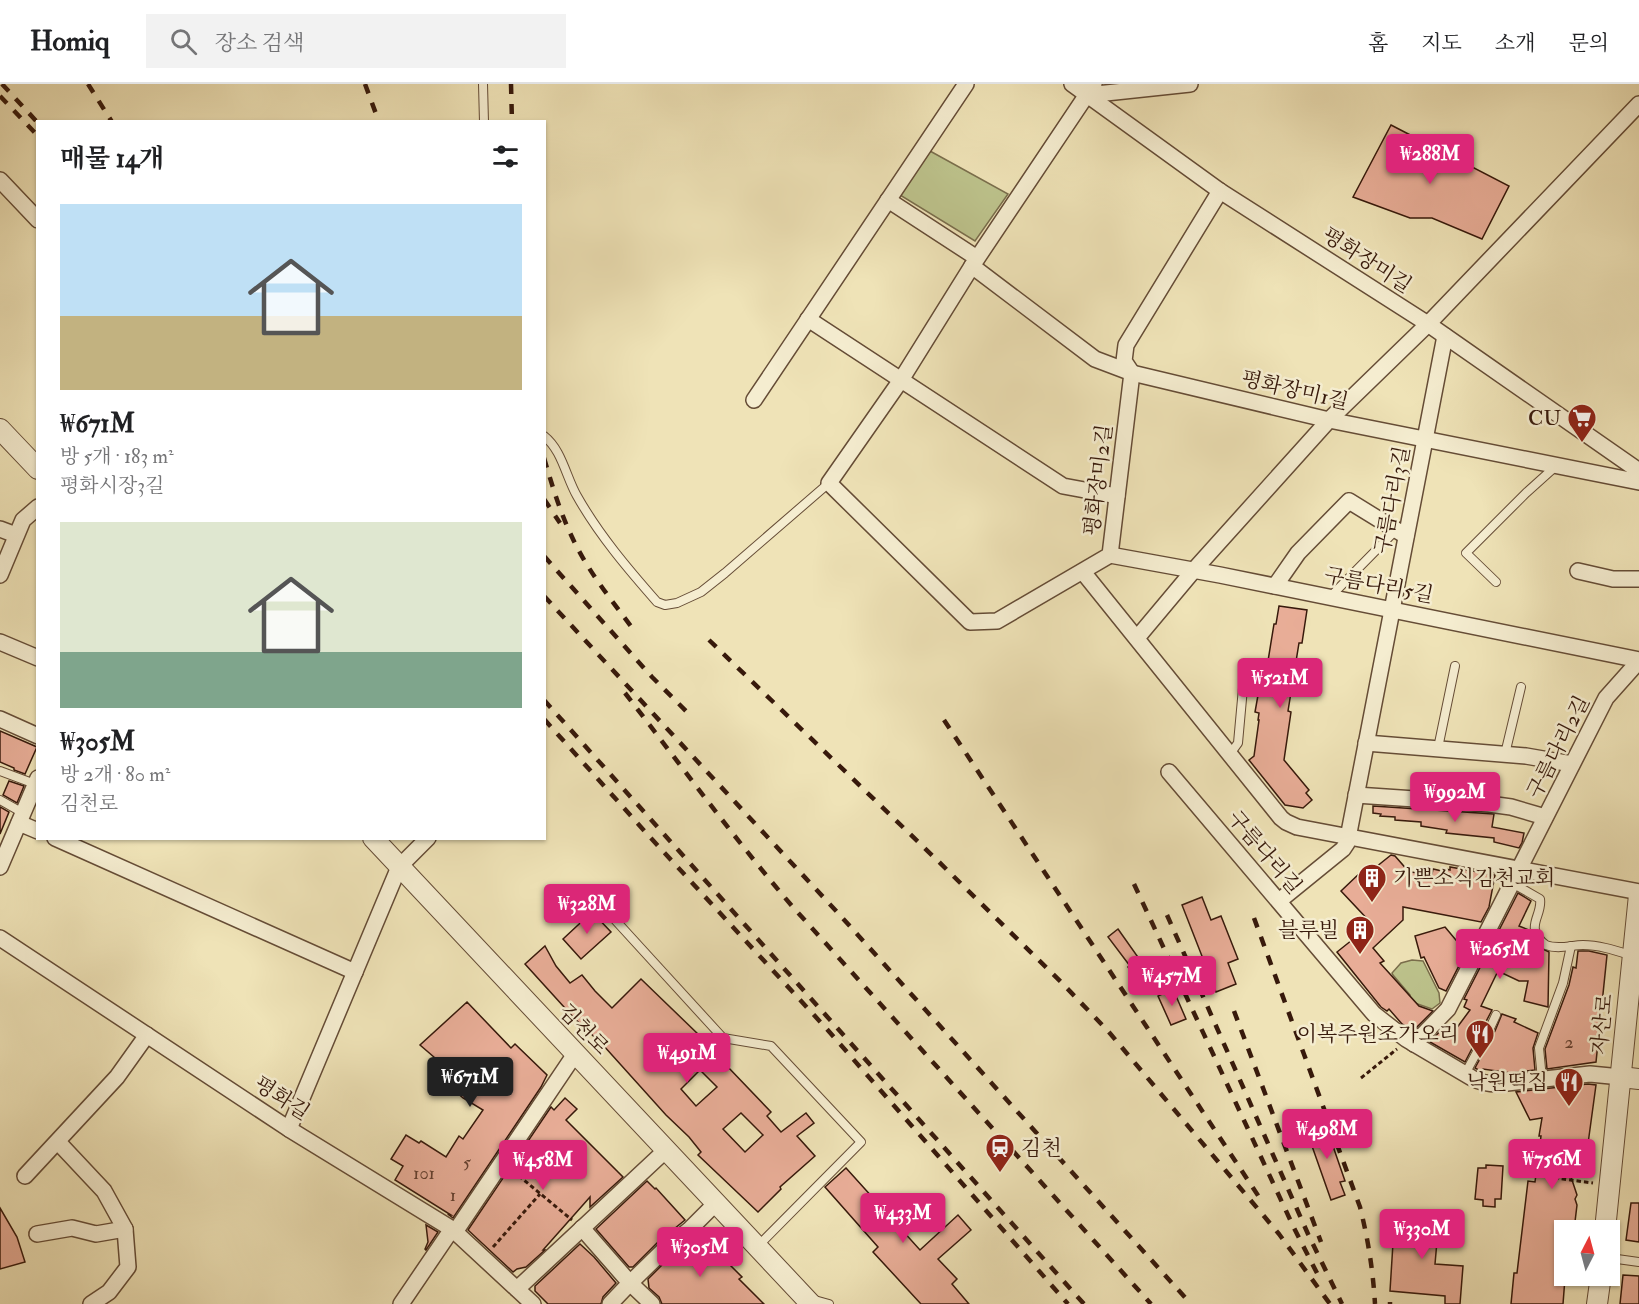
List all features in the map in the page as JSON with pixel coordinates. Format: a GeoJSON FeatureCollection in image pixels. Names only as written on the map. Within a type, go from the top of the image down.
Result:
{"type":"FeatureCollection","features":[{"type":"Feature","properties":{"kind":"street"},"geometry":{"type":"LineString","coordinates":[[754,400],[966,84]]}},
{"type":"Feature","properties":{"kind":"street","name":"평화장미길"},"geometry":{"type":"LineString","coordinates":[[1072,84],[1091,89],[1220,191],[1428,324],[1639,471]]}},
{"type":"Feature","properties":{"kind":"street"},"geometry":{"type":"LineString","coordinates":[[829,483],[901,380],[974,262],[1091,89],[1190,84]]}},
{"type":"Feature","properties":{"kind":"street"},"geometry":{"type":"LineString","coordinates":[[1137,638],[1194,570],[1329,420],[1428,324],[1639,104]]}},
{"type":"Feature","properties":{"kind":"street"},"geometry":{"type":"LineString","coordinates":[[0,180],[36,218]]}},
{"type":"Feature","properties":{"kind":"street","name":"평화장미2길"},"geometry":{"type":"LineString","coordinates":[[829,483],[970,622],[997,621],[1110,555],[1132,374],[1124,361],[1126,345],[1220,191]]}},
{"type":"Feature","properties":{"kind":"street","name":"평화장미1길"},"geometry":{"type":"LineString","coordinates":[[888,200],[974,262],[1095,359],[1132,374],[1329,420],[1639,482]]}},
{"type":"Feature","properties":{"kind":"street"},"geometry":{"type":"LineString","coordinates":[[808,319],[1063,486],[1117,496]]}},
{"type":"Feature","properties":{"kind":"street","name":"구름다리3길"},"geometry":{"type":"LineString","coordinates":[[1279,901],[1343,849],[1347,843],[1392,609],[1401,533],[1425,439],[1445,336]]}},
{"type":"Feature","properties":{"kind":"street"},"geometry":{"type":"LineString","coordinates":[[0,429],[36,468]]}},
{"type":"Feature","properties":{"kind":"street"},"geometry":{"type":"LineString","coordinates":[[1275,586],[1298,553],[1349,501],[1401,533]]}},
{"type":"Feature","properties":{"kind":"street"},"geometry":{"type":"LineString","coordinates":[[0,574],[23,520],[36,509]]}},
{"type":"Feature","properties":{"kind":"street"},"geometry":{"type":"LineString","coordinates":[[0,529],[16,535]]}},
{"type":"Feature","properties":{"kind":"street","name":"구름다리5길"},"geometry":{"type":"LineString","coordinates":[[1110,555],[1392,609],[1639,660]]}},
{"type":"Feature","properties":{"kind":"street"},"geometry":{"type":"LineString","coordinates":[[1578,571],[1613,579],[1639,579]]}},
{"type":"Feature","properties":{"kind":"street"},"geometry":{"type":"LineString","coordinates":[[1083,572],[1286,822],[1297,827],[1348,836],[1639,903]]}},
{"type":"Feature","properties":{"kind":"street"},"geometry":{"type":"LineString","coordinates":[[0,642],[36,657]]}},
{"type":"Feature","properties":{"kind":"street","name":"구름다리2길"},"geometry":{"type":"LineString","coordinates":[[1410,1041],[1448,1009],[1606,698],[1639,660]]}},
{"type":"Feature","properties":{"kind":"street"},"geometry":{"type":"LineString","coordinates":[[0,719],[36,735]]}},
{"type":"Feature","properties":{"kind":"street"},"geometry":{"type":"LineString","coordinates":[[1366,743],[1526,756],[1572,764]]}},
{"type":"Feature","properties":{"kind":"street","name":"구름다리길"},"geometry":{"type":"LineString","coordinates":[[1169,772],[1374,1014],[1410,1041],[1479,1082],[1489,1084],[1590,1074],[1630,1078]]}},
{"type":"Feature","properties":{"kind":"street"},"geometry":{"type":"LineString","coordinates":[[2,857],[36,781]]}},
{"type":"Feature","properties":{"kind":"street"},"geometry":{"type":"LineString","coordinates":[[1356,795],[1489,804],[1510,807],[1545,817]]}},
{"type":"Feature","properties":{"kind":"street"},"geometry":{"type":"LineString","coordinates":[[21,818],[36,829]]}},
{"type":"Feature","properties":{"kind":"street"},"geometry":{"type":"LineString","coordinates":[[58,840],[355,972]]}},
{"type":"Feature","properties":{"kind":"street","name":"김천로"},"geometry":{"type":"LineString","coordinates":[[375,840],[808,1301]]}},
{"type":"Feature","properties":{"kind":"street"},"geometry":{"type":"LineString","coordinates":[[289,1128],[399,867],[426,840]]}},
{"type":"Feature","properties":{"kind":"street","name":"자산로"},"geometry":{"type":"LineString","coordinates":[[1606,1220],[1610,1185],[1630,1078],[1633,956],[1639,903]]}},
{"type":"Feature","properties":{"kind":"street","name":"평화길"},"geometry":{"type":"LineString","coordinates":[[0,938],[289,1128],[453,1230],[532,1304]]}},
{"type":"Feature","properties":{"kind":"street"},"geometry":{"type":"LineString","coordinates":[[25,1176],[117,1077],[147,1035]]}},
{"type":"Feature","properties":{"kind":"street"},"geometry":{"type":"LineString","coordinates":[[400,1304],[502,1162],[575,1054]]}},
{"type":"Feature","properties":{"kind":"street"},"geometry":{"type":"LineString","coordinates":[[58,1142],[105,1191],[125,1229],[128,1267],[109,1292],[91,1304]]}},
{"type":"Feature","properties":{"kind":"street"},"geometry":{"type":"LineString","coordinates":[[517,1289],[576,1224],[666,1150]]}},
{"type":"Feature","properties":{"kind":"street"},"geometry":{"type":"LineString","coordinates":[[610,1304],[665,1249],[717,1203]]}},
{"type":"Feature","properties":{"kind":"street"},"geometry":{"type":"LineString","coordinates":[[576,1224],[652,1304]]}},
{"type":"Feature","properties":{"kind":"street"},"geometry":{"type":"LineString","coordinates":[[37,1234],[72,1228],[96,1233],[125,1229]]}},
{"type":"Feature","properties":{"kind":"street"},"geometry":{"type":"LineString","coordinates":[[1598,1304],[1599,1286]]}},
{"type":"Feature","properties":{"kind":"lane"},"geometry":{"type":"LineString","coordinates":[[483,84],[484,120]]}},
{"type":"Feature","properties":{"kind":"lane"},"geometry":{"type":"LineString","coordinates":[[546,437],[553,442],[576,495],[616,555],[657,602],[664,605],[677,603],[700,591],[725,573],[829,483]]}},
{"type":"Feature","properties":{"kind":"lane"},"geometry":{"type":"LineString","coordinates":[[1496,582],[1466,553],[1557,465]]}},
{"type":"Feature","properties":{"kind":"lane"},"geometry":{"type":"LineString","coordinates":[[1330,597],[1401,533]]}},
{"type":"Feature","properties":{"kind":"lane"},"geometry":{"type":"LineString","coordinates":[[1438,748],[1455,666]]}},
{"type":"Feature","properties":{"kind":"lane"},"geometry":{"type":"LineString","coordinates":[[1505,754],[1521,687]]}},
{"type":"Feature","properties":{"kind":"lane"},"geometry":{"type":"LineString","coordinates":[[1230,754],[1238,742],[1243,688]]}},
{"type":"Feature","properties":{"kind":"lane"},"geometry":{"type":"LineString","coordinates":[[0,771],[36,781]]}},
{"type":"Feature","properties":{"kind":"lane"},"geometry":{"type":"LineString","coordinates":[[0,800],[21,818]]}},
{"type":"Feature","properties":{"kind":"lane"},"geometry":{"type":"LineString","coordinates":[[1516,876],[1540,899],[1540,910],[1535,929],[1542,942],[1548,946],[1584,945],[1633,956]]}},
{"type":"Feature","properties":{"kind":"lane"},"geometry":{"type":"LineString","coordinates":[[606,910],[723,1038],[771,1046],[861,1142],[758,1247]]}},
{"type":"Feature","properties":{"kind":"lane"},"geometry":{"type":"LineString","coordinates":[[1542,1079],[1539,1048],[1563,983],[1571,946]]}},
{"type":"Feature","properties":{"kind":"lane"},"geometry":{"type":"LineString","coordinates":[[1465,1074],[1496,1015]]}},
{"type":"Feature","properties":{"kind":"lane"},"geometry":{"type":"LineString","coordinates":[[1620,1259],[1639,1262]]}},
{"type":"Feature","properties":{"kind":"lane"},"geometry":{"type":"LineString","coordinates":[[808,1301],[830,1304]]}},
{"type":"Feature","properties":{"kind":"path"},"geometry":{"type":"LineString","coordinates":[[1361,1078],[1410,1041]]}},
{"type":"Feature","properties":{"kind":"path"},"geometry":{"type":"LineString","coordinates":[[502,1162],[576,1224]]}},
{"type":"Feature","properties":{"kind":"path"},"geometry":{"type":"LineString","coordinates":[[1517,1173],[1610,1185]]}},
{"type":"Feature","properties":{"kind":"path"},"geometry":{"type":"LineString","coordinates":[[484,1258],[540,1194]]}},
{"type":"Feature","properties":{"kind":"green space"},"geometry":{"type":"Polygon","coordinates":[[[930,151],[1008,194],[975,241],[900,195],[930,151]]]}},
{"type":"Feature","properties":{"kind":"green space"},"geometry":{"type":"Polygon","coordinates":[[[1412,960],[1423,961],[1439,993],[1440,1003],[1432,1009],[1409,1001],[1410,995],[1392,973],[1401,963],[1412,960]]]}},
{"type":"Feature","properties":{"kind":"building"},"geometry":{"type":"Polygon","coordinates":[[[1391,125],[1509,186],[1482,239],[1432,218],[1410,218],[1353,197],[1391,125]]]}},
{"type":"Feature","properties":{"kind":"building"},"geometry":{"type":"Polygon","coordinates":[[[1279,606],[1307,610],[1288,711],[1291,712],[1284,760],[1309,790],[1306,793],[1312,800],[1303,808],[1285,805],[1249,760],[1254,756],[1259,720],[1259,713],[1255,712],[1263,667],[1267,667],[1279,606]]]}},
{"type":"Feature","properties":{"kind":"building"},"geometry":{"type":"Polygon","coordinates":[[[0,731],[36,747],[25,774],[0,762],[0,731]]]}},
{"type":"Feature","properties":{"kind":"building"},"geometry":{"type":"Polygon","coordinates":[[[9,781],[24,786],[17,803],[3,795],[9,781]]]}},
{"type":"Feature","properties":{"kind":"building"},"geometry":{"type":"Polygon","coordinates":[[[1373,806],[1494,814],[1492,827],[1524,833],[1522,843],[1519,848],[1494,842],[1494,838],[1446,833],[1447,830],[1421,826],[1421,822],[1380,816],[1381,814],[1373,813],[1373,806]]]}},
{"type":"Feature","properties":{"kind":"building"},"geometry":{"type":"Polygon","coordinates":[[[0,807],[9,812],[0,834],[0,807]]]}},
{"type":"Feature","properties":{"kind":"building"},"geometry":{"type":"Polygon","coordinates":[[[1391,855],[1395,856],[1409,872],[1432,874],[1433,869],[1442,871],[1442,868],[1450,870],[1450,867],[1495,875],[1489,907],[1481,922],[1403,907],[1403,920],[1373,948],[1384,961],[1380,963],[1419,1006],[1433,1011],[1413,1031],[1402,1024],[1389,1009],[1387,1011],[1381,1007],[1337,952],[1372,924],[1341,891],[1362,871],[1366,875],[1391,855]]]}},
{"type":"Feature","properties":{"kind":"building"},"geometry":{"type":"Polygon","coordinates":[[[1518,893],[1531,901],[1519,926],[1529,930],[1531,936],[1526,947],[1539,947],[1549,952],[1548,1007],[1524,1001],[1528,981],[1519,981],[1498,971],[1481,1006],[1492,1010],[1465,1062],[1430,1042],[1444,1027],[1453,1033],[1470,1010],[1464,1007],[1467,1000],[1464,999],[1518,893]]]}},
{"type":"Feature","properties":{"kind":"building"},"geometry":{"type":"Polygon","coordinates":[[[1202,897],[1211,920],[1221,916],[1238,959],[1228,963],[1236,984],[1216,992],[1182,905],[1202,897]]]}},
{"type":"Feature","properties":{"kind":"building"},"geometry":{"type":"Polygon","coordinates":[[[592,912],[611,932],[581,959],[563,939],[592,912]]]}},
{"type":"Feature","properties":{"kind":"building"},"geometry":{"type":"Polygon","coordinates":[[[1445,927],[1466,952],[1446,991],[1439,988],[1424,957],[1421,958],[1415,936],[1445,927]]]}},
{"type":"Feature","properties":{"kind":"building"},"geometry":{"type":"Polygon","coordinates":[[[1118,929],[1152,977],[1140,985],[1128,967],[1130,966],[1108,937],[1118,929]]]}},
{"type":"Feature","properties":{"kind":"building"},"geometry":{"type":"Polygon","coordinates":[[[545,946],[556,966],[570,983],[582,975],[612,1008],[641,979],[729,1064],[727,1066],[771,1112],[767,1116],[781,1132],[806,1113],[814,1123],[797,1136],[815,1156],[780,1187],[781,1189],[758,1212],[698,1155],[701,1152],[689,1137],[525,964],[545,946]],[[700,1070],[681,1089],[696,1106],[717,1087],[700,1070]],[[741,1113],[723,1129],[745,1152],[763,1135],[741,1113]]]}},
{"type":"Feature","properties":{"kind":"building"},"geometry":{"type":"Polygon","coordinates":[[[1578,951],[1607,955],[1596,1062],[1547,1069],[1545,1049],[1569,985],[1573,967],[1576,968],[1578,951]]]}},
{"type":"Feature","properties":{"kind":"building"},"geometry":{"type":"Polygon","coordinates":[[[1173,989],[1186,1019],[1171,1025],[1158,996],[1173,989]]]}},
{"type":"Feature","properties":{"kind":"building"},"geometry":{"type":"Polygon","coordinates":[[[467,1002],[511,1048],[515,1044],[547,1075],[453,1218],[395,1180],[403,1166],[391,1159],[406,1135],[419,1143],[421,1141],[446,1157],[459,1136],[463,1139],[483,1110],[463,1098],[441,1079],[449,1070],[420,1045],[467,1002]]]}},
{"type":"Feature","properties":{"kind":"building"},"geometry":{"type":"Polygon","coordinates":[[[1502,1014],[1516,1019],[1514,1022],[1538,1033],[1533,1048],[1535,1070],[1511,1073],[1483,1069],[1482,1072],[1475,1068],[1502,1014]]]}},
{"type":"Feature","properties":{"kind":"building"},"geometry":{"type":"Polygon","coordinates":[[[1596,1085],[1584,1173],[1569,1171],[1577,1195],[1575,1220],[1554,1220],[1554,1286],[1564,1286],[1563,1304],[1511,1304],[1528,1181],[1535,1182],[1542,1118],[1530,1120],[1516,1092],[1596,1085]]]}},
{"type":"Feature","properties":{"kind":"building"},"geometry":{"type":"Polygon","coordinates":[[[565,1098],[577,1109],[566,1120],[623,1177],[590,1207],[590,1197],[543,1250],[545,1250],[526,1267],[513,1272],[468,1230],[551,1107],[554,1110],[565,1098]]]}},
{"type":"Feature","properties":{"kind":"building"},"geometry":{"type":"Polygon","coordinates":[[[1325,1123],[1345,1181],[1340,1182],[1345,1195],[1331,1200],[1306,1129],[1325,1123]]]}},
{"type":"Feature","properties":{"kind":"building"},"geometry":{"type":"Polygon","coordinates":[[[1486,1165],[1503,1166],[1501,1199],[1495,1199],[1495,1207],[1483,1206],[1483,1200],[1475,1199],[1478,1168],[1486,1168],[1486,1165]]]}},
{"type":"Feature","properties":{"kind":"building"},"geometry":{"type":"Polygon","coordinates":[[[846,1168],[920,1250],[958,1215],[971,1230],[938,1259],[957,1279],[952,1284],[969,1304],[921,1304],[873,1252],[878,1247],[825,1187],[846,1168]]]}},
{"type":"Feature","properties":{"kind":"building"},"geometry":{"type":"Polygon","coordinates":[[[647,1181],[685,1220],[633,1267],[629,1267],[596,1229],[647,1181]]]}},
{"type":"Feature","properties":{"kind":"building"},"geometry":{"type":"Polygon","coordinates":[[[1631,1203],[1639,1203],[1639,1242],[1626,1240],[1631,1203]]]}},
{"type":"Feature","properties":{"kind":"building"},"geometry":{"type":"Polygon","coordinates":[[[0,1208],[17,1237],[25,1262],[0,1269],[0,1208]]]}},
{"type":"Feature","properties":{"kind":"building"},"geometry":{"type":"Polygon","coordinates":[[[1403,1210],[1436,1213],[1435,1230],[1438,1230],[1435,1264],[1463,1266],[1460,1304],[1445,1304],[1445,1296],[1390,1291],[1394,1227],[1402,1228],[1403,1210]]]}},
{"type":"Feature","properties":{"kind":"building"},"geometry":{"type":"Polygon","coordinates":[[[426,1225],[438,1232],[426,1250],[428,1242],[426,1225]]]}},
{"type":"Feature","properties":{"kind":"building"},"geometry":{"type":"Polygon","coordinates":[[[699,1234],[742,1277],[739,1279],[764,1304],[662,1304],[659,1297],[649,1288],[648,1279],[671,1256],[699,1234]]]}},
{"type":"Feature","properties":{"kind":"building"},"geometry":{"type":"Polygon","coordinates":[[[580,1244],[616,1283],[603,1297],[601,1304],[548,1304],[535,1291],[535,1286],[580,1244]]]}},
{"type":"Feature","properties":{"kind":"building"},"geometry":{"type":"Polygon","coordinates":[[[1623,1275],[1639,1276],[1639,1304],[1620,1304],[1623,1275]]]}},
{"type":"Feature","properties":{"kind":"railway"},"geometry":{"type":"LineString","coordinates":[[2,84],[36,121]]}},
{"type":"Feature","properties":{"kind":"railway"},"geometry":{"type":"LineString","coordinates":[[88,84],[111,120]]}},
{"type":"Feature","properties":{"kind":"railway"},"geometry":{"type":"LineString","coordinates":[[365,84],[378,120]]}},
{"type":"Feature","properties":{"kind":"railway"},"geometry":{"type":"LineString","coordinates":[[511,84],[512,120]]}},
{"type":"Feature","properties":{"kind":"railway"},"geometry":{"type":"LineString","coordinates":[[0,96],[36,134]]}},
{"type":"Feature","properties":{"kind":"railway"},"geometry":{"type":"LineString","coordinates":[[546,464],[560,508],[578,550],[636,633]]}},
{"type":"Feature","properties":{"kind":"railway"},"geometry":{"type":"LineString","coordinates":[[546,502],[560,523]]}},
{"type":"Feature","properties":{"kind":"railway"},"geometry":{"type":"LineString","coordinates":[[546,558],[652,677],[690,715]]}},
{"type":"Feature","properties":{"kind":"railway"},"geometry":{"type":"LineString","coordinates":[[546,598],[838,913],[1191,1304]]}},
{"type":"Feature","properties":{"kind":"railway"},"geometry":{"type":"LineString","coordinates":[[709,640],[938,861],[1108,1031],[1279,1234],[1330,1304]]}},
{"type":"Feature","properties":{"kind":"railway"},"geometry":{"type":"LineString","coordinates":[[625,693],[792,906],[1151,1304]]}},
{"type":"Feature","properties":{"kind":"railway"},"geometry":{"type":"LineString","coordinates":[[546,702],[1084,1304]]}},
{"type":"Feature","properties":{"kind":"railway"},"geometry":{"type":"LineString","coordinates":[[944,720],[1263,1203]]}},
{"type":"Feature","properties":{"kind":"railway"},"geometry":{"type":"LineString","coordinates":[[546,721],[825,1027],[1068,1304]]}},
{"type":"Feature","properties":{"kind":"railway"},"geometry":{"type":"LineString","coordinates":[[1134,884],[1318,1275]]}},
{"type":"Feature","properties":{"kind":"railway"},"geometry":{"type":"LineString","coordinates":[[1167,915],[1308,1234],[1342,1304]]}},
{"type":"Feature","properties":{"kind":"railway"},"geometry":{"type":"LineString","coordinates":[[1254,918],[1360,1207],[1370,1255],[1375,1304]]}},
{"type":"Feature","properties":{"kind":"railway"},"geometry":{"type":"LineString","coordinates":[[1234,1011],[1321,1242]]}},
{"type":"Feature","properties":{"kind":"place","name":"CU"},"geometry":{"type":"Point","coordinates":[1582,444]}},
{"type":"Feature","properties":{"kind":"place","name":"기쁜소식김천교회"},"geometry":{"type":"Point","coordinates":[1372,904]}},
{"type":"Feature","properties":{"kind":"place","name":"블루빌"},"geometry":{"type":"Point","coordinates":[1360,956]}},
{"type":"Feature","properties":{"kind":"place","name":"이복주원조가오리"},"geometry":{"type":"Point","coordinates":[1480,1060]}},
{"type":"Feature","properties":{"kind":"place","name":"낙원떡집"},"geometry":{"type":"Point","coordinates":[1569,1108]}},
{"type":"Feature","properties":{"kind":"place","name":"김천"},"geometry":{"type":"Point","coordinates":[1000,1174]}}]}
